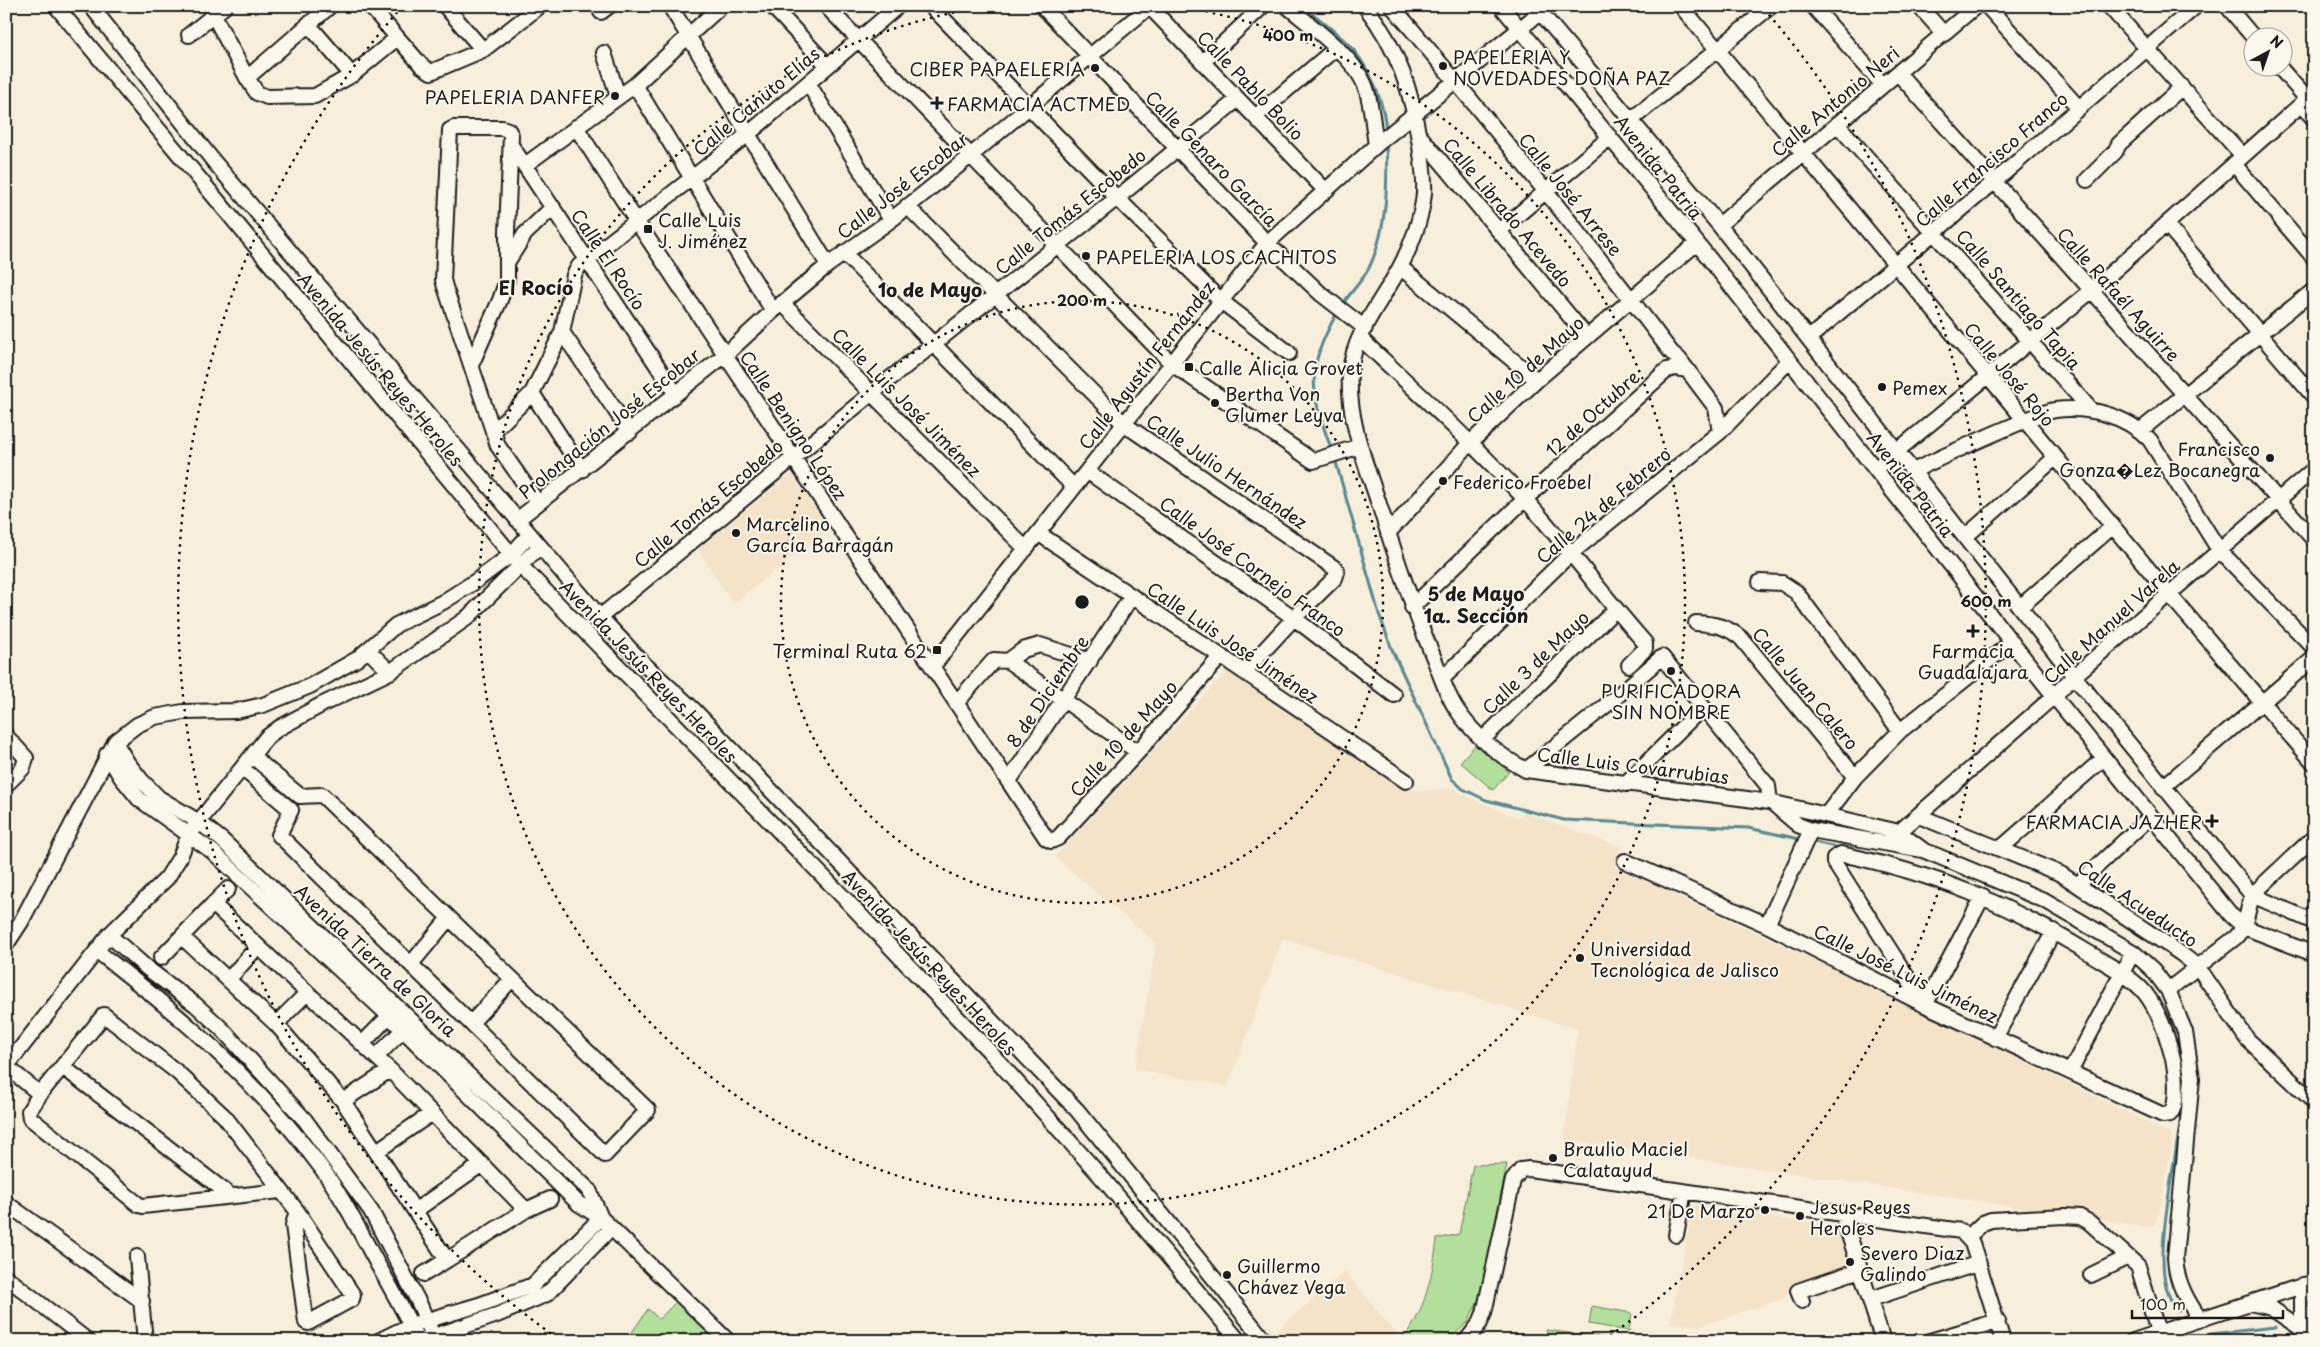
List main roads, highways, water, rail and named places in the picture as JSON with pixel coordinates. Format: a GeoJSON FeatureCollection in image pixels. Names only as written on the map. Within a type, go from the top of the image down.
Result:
{"type":"FeatureCollection","features":[{"type":"Feature","properties":{"kind":"waterway"},"geometry":{"type":"LineString","coordinates":[[1304,6],[1346,42],[1362,62],[1380,101],[1386,132]]}},
{"type":"Feature","properties":{"kind":"waterway"},"geometry":{"type":"LineString","coordinates":[[1342,305],[1369,268],[1380,238],[1385,207],[1386,143]]}},
{"type":"Feature","properties":{"kind":"waterway"},"geometry":{"type":"LineString","coordinates":[[1332,451],[1319,412],[1314,381],[1320,350],[1337,313]]}},
{"type":"Feature","properties":{"kind":"waterway"},"geometry":{"type":"LineString","coordinates":[[1335,459],[1379,614],[1393,652],[1452,779],[1463,789],[1486,800],[1564,820],[1748,828],[1804,840]]}},
{"type":"Feature","properties":{"kind":"waterway"},"geometry":{"type":"LineString","coordinates":[[1810,841],[1840,848]]}},
{"type":"Feature","properties":{"kind":"waterway"},"geometry":{"type":"LineString","coordinates":[[1912,865],[1937,873]]}},
{"type":"Feature","properties":{"kind":"waterway"},"geometry":{"type":"LineString","coordinates":[[2032,913],[2057,925],[2120,964]]}},
{"type":"Feature","properties":{"kind":"waterway"},"geometry":{"type":"LineString","coordinates":[[2177,1048],[2180,1063]]}},
{"type":"Feature","properties":{"kind":"waterway"},"geometry":{"type":"LineString","coordinates":[[2179,1311],[2168,1293],[2163,1268],[2167,1204],[2182,1108],[2182,1085]]}},
{"type":"Feature","properties":{"kind":"waterway"},"geometry":{"type":"LineString","coordinates":[[2211,1334],[2275,1327]]}},
{"type":"Feature","properties":{"kind":"place","name":"PAPELERIA Y NOVEDADES DOÑA PAZ"},"geometry":{"type":"Point","coordinates":[1443,66]}},
{"type":"Feature","properties":{"kind":"place","name":"CIBER PAPAELERIA"},"geometry":{"type":"Point","coordinates":[1095,68]}},
{"type":"Feature","properties":{"kind":"place","name":"PAPELERIA DANFER"},"geometry":{"type":"Point","coordinates":[615,96]}},
{"type":"Feature","properties":{"kind":"place","name":"FARMACIA ACTMED"},"geometry":{"type":"Point","coordinates":[937,103]}},
{"type":"Feature","properties":{"kind":"place","name":"Calle Luis J. Jiménez"},"geometry":{"type":"Point","coordinates":[648,229]}},
{"type":"Feature","properties":{"kind":"place","name":"PAPELERIA LOS CACHITOS"},"geometry":{"type":"Point","coordinates":[1086,256]}},
{"type":"Feature","properties":{"kind":"place","name":"Calle Alicia Grovet"},"geometry":{"type":"Point","coordinates":[1189,367]}},
{"type":"Feature","properties":{"kind":"place","name":"Pemex"},"geometry":{"type":"Point","coordinates":[1882,387]}},
{"type":"Feature","properties":{"kind":"place","name":"Bertha Von Glumer Leyva"},"geometry":{"type":"Point","coordinates":[1215,403]}},
{"type":"Feature","properties":{"kind":"place","name":"Francisco Gonza�Lez Bocanegra"},"geometry":{"type":"Point","coordinates":[2270,458]}},
{"type":"Feature","properties":{"kind":"place","name":"Federico Froebel"},"geometry":{"type":"Point","coordinates":[1443,481]}},
{"type":"Feature","properties":{"kind":"place","name":"Marcelino García Barragán"},"geometry":{"type":"Point","coordinates":[736,533]}},
{"type":"Feature","properties":{"kind":"place","name":"Farmacia Guadalajara"},"geometry":{"type":"Point","coordinates":[1973,631]}},
{"type":"Feature","properties":{"kind":"place","name":"Terminal Ruta 62"},"geometry":{"type":"Point","coordinates":[937,650]}},
{"type":"Feature","properties":{"kind":"place","name":"PURIFICADORA SIN NOMBRE"},"geometry":{"type":"Point","coordinates":[1671,671]}},
{"type":"Feature","properties":{"kind":"place","name":"FARMACIA JAZHER"},"geometry":{"type":"Point","coordinates":[2212,821]}},
{"type":"Feature","properties":{"kind":"place","name":"Universidad Tecnológica de Jalisco"},"geometry":{"type":"Point","coordinates":[1580,958]}},
{"type":"Feature","properties":{"kind":"place","name":"Braulio Maciel Calatayud"},"geometry":{"type":"Point","coordinates":[1553,1158]}},
{"type":"Feature","properties":{"kind":"place","name":"21 De Marzo"},"geometry":{"type":"Point","coordinates":[1765,1210]}},
{"type":"Feature","properties":{"kind":"place","name":"Jesus Reyes Heroles"},"geometry":{"type":"Point","coordinates":[1800,1216]}},
{"type":"Feature","properties":{"kind":"place","name":"Severo Diaz Galindo"},"geometry":{"type":"Point","coordinates":[1850,1262]}},
{"type":"Feature","properties":{"kind":"place","name":"Guillermo Chávez Vega"},"geometry":{"type":"Point","coordinates":[1227,1275]}},
{"type":"Feature","properties":{"kind":"district","name":"El Rocío"},"geometry":{"type":"Point","coordinates":[536,287]}},
{"type":"Feature","properties":{"kind":"district","name":"1o de Mayo"},"geometry":{"type":"Point","coordinates":[930,289]}},
{"type":"Feature","properties":{"kind":"district","name":"5 de Mayo 1a. Sección"},"geometry":{"type":"Point","coordinates":[1476,604]}}]}
